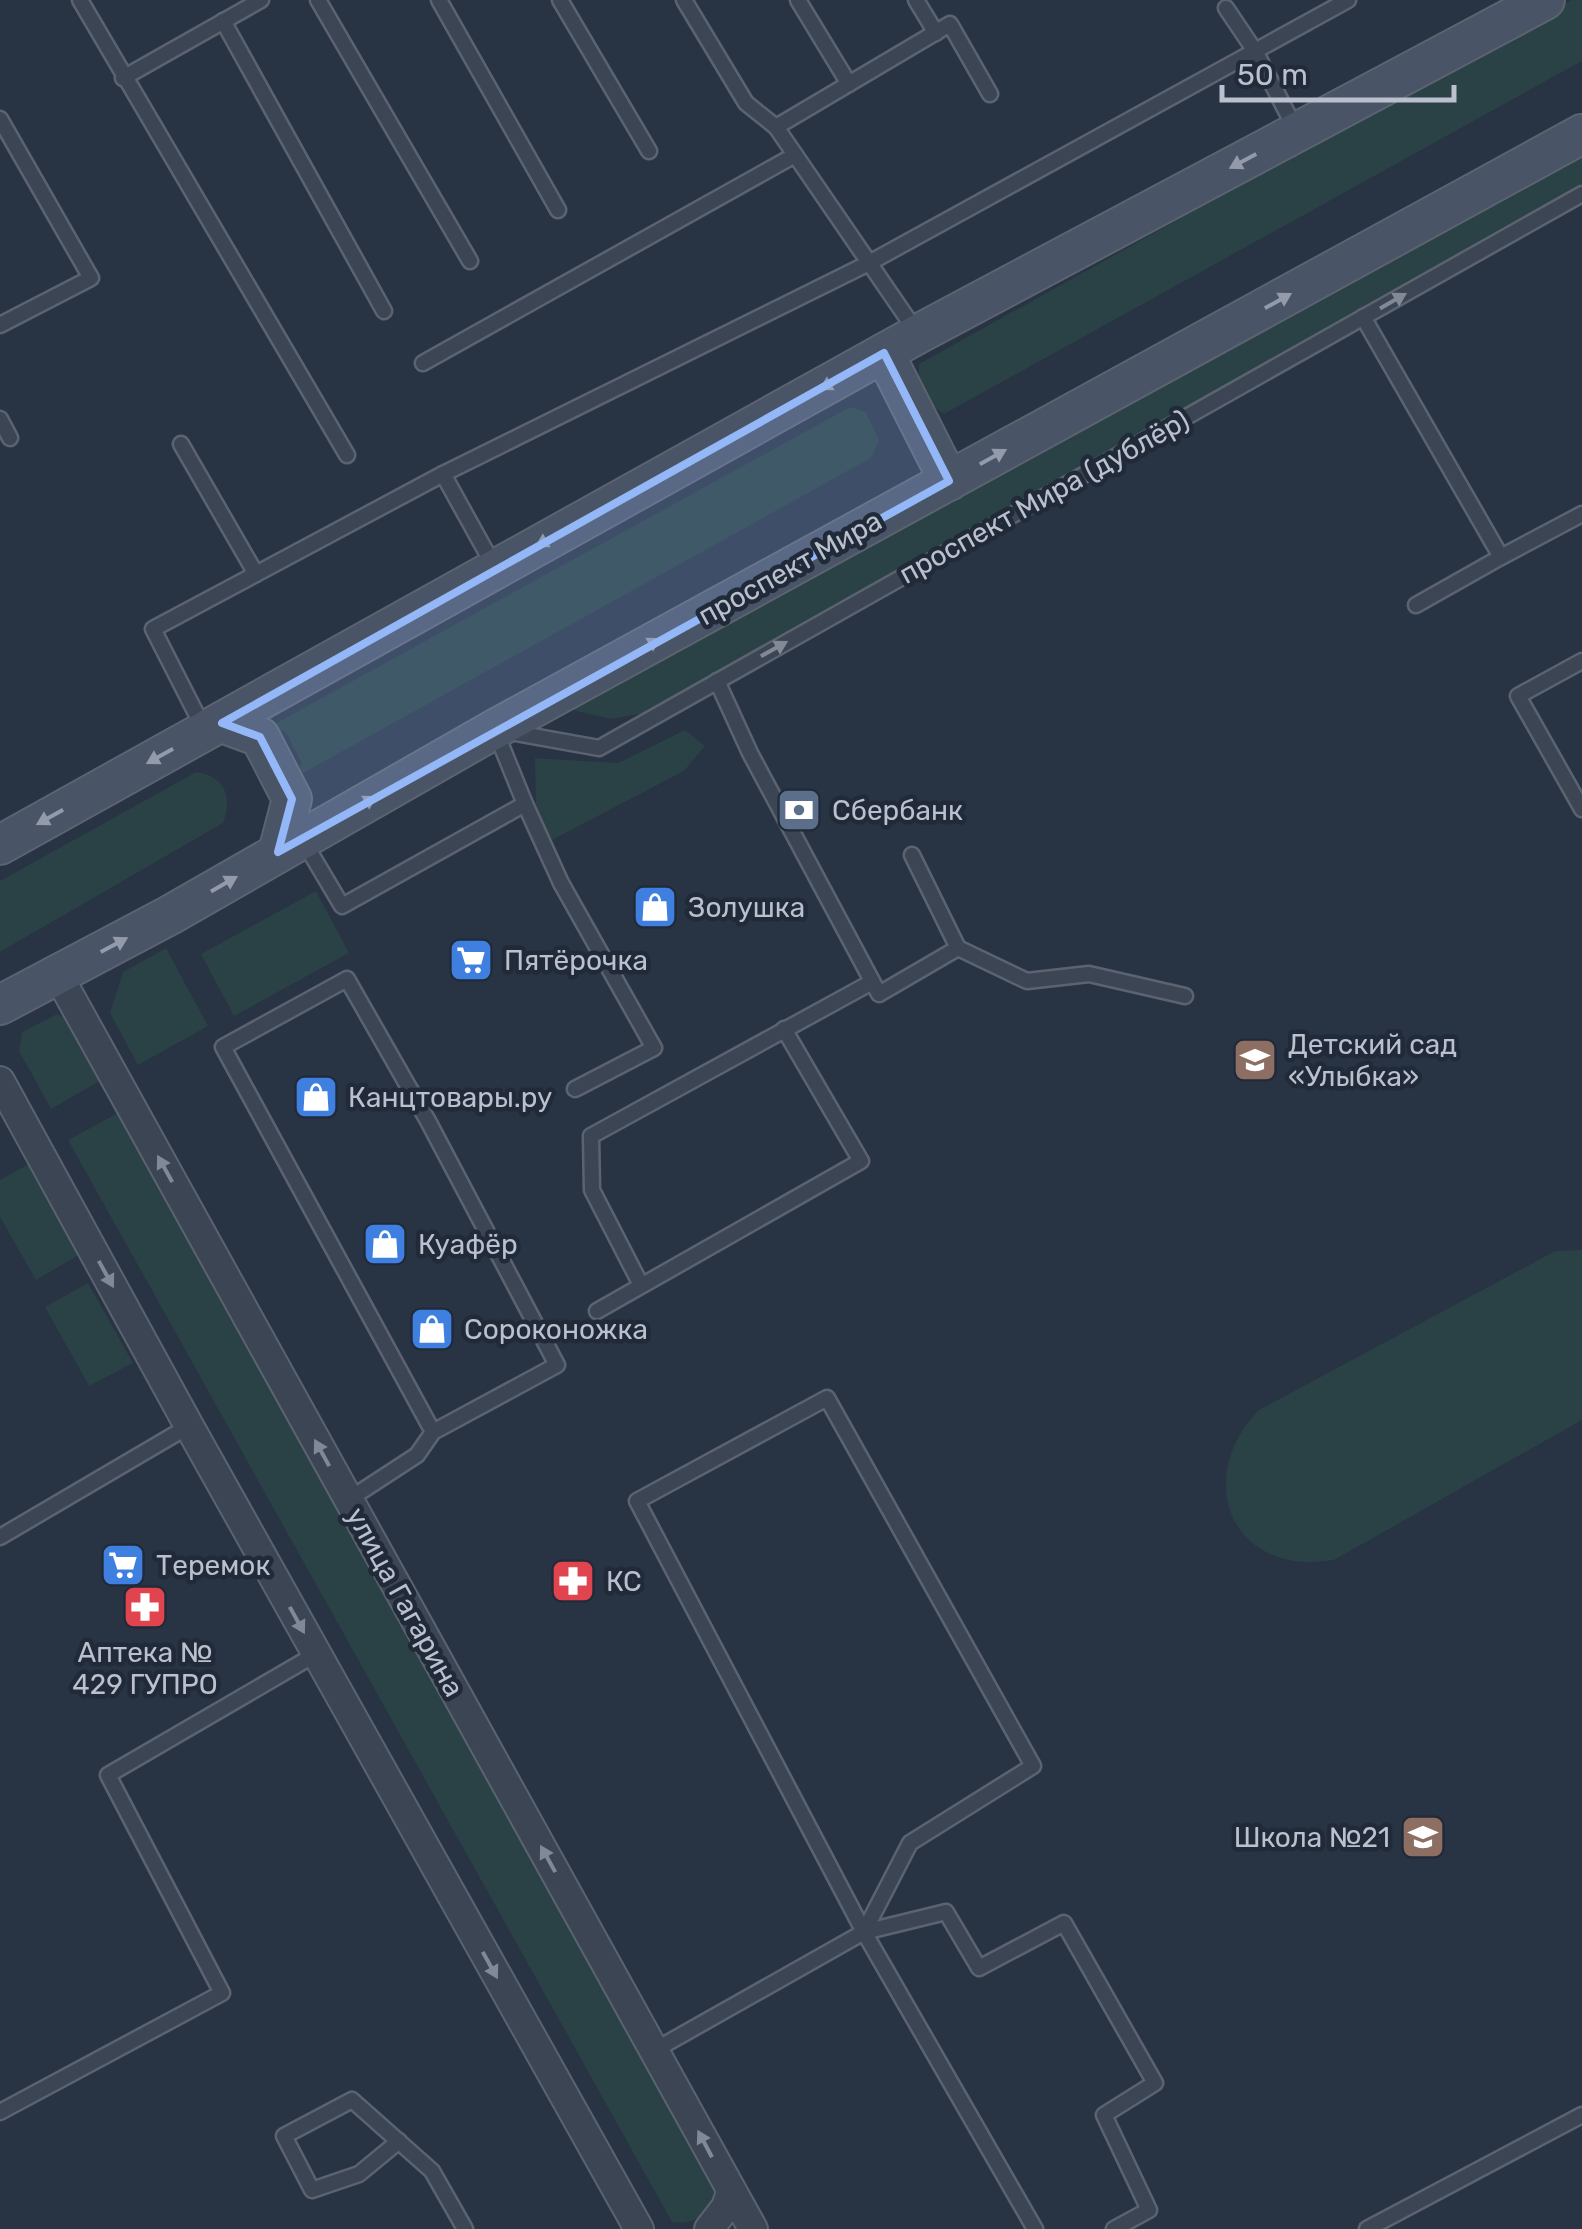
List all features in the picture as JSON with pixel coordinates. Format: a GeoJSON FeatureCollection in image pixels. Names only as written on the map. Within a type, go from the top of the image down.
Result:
{"type":"FeatureCollection","features":[{"type":"Feature","properties":{"kind":"main road"},"geometry":{"type":"LineString","coordinates":[[0,844],[918,334],[1530,4]]}},
{"type":"Feature","properties":{"kind":"main road","name":"проспект Мира"},"geometry":{"type":"LineString","coordinates":[[0,1005],[170,916],[495,730],[1582,134]]}},
{"type":"Feature","properties":{"kind":"main road"},"geometry":{"type":"LineString","coordinates":[[884,353],[949,481]]}},
{"type":"Feature","properties":{"kind":"main road"},"geometry":{"type":"LineString","coordinates":[[214,727],[260,737],[292,799],[290,845]]}},
{"type":"Feature","properties":{"kind":"street","name":"улица Гагарина"},"geometry":{"type":"LineString","coordinates":[[58,975],[753,2229]]}},
{"type":"Feature","properties":{"kind":"street"},"geometry":{"type":"LineString","coordinates":[[0,1081],[639,2229]]}},
{"type":"Feature","properties":{"kind":"street"},"geometry":{"type":"LineString","coordinates":[[709,2229],[726,2207],[731,2192]]}},
{"type":"Feature","properties":{"kind":"lane"},"geometry":{"type":"LineString","coordinates":[[80,0],[347,455]]}},
{"type":"Feature","properties":{"kind":"lane"},"geometry":{"type":"LineString","coordinates":[[123,78],[261,0]]}},
{"type":"Feature","properties":{"kind":"lane"},"geometry":{"type":"LineString","coordinates":[[318,0],[470,261]]}},
{"type":"Feature","properties":{"kind":"lane"},"geometry":{"type":"LineString","coordinates":[[439,0],[558,210]]}},
{"type":"Feature","properties":{"kind":"lane"},"geometry":{"type":"LineString","coordinates":[[560,0],[649,151]]}},
{"type":"Feature","properties":{"kind":"lane"},"geometry":{"type":"LineString","coordinates":[[684,0],[746,103],[776,128],[918,334]]}},
{"type":"Feature","properties":{"kind":"lane"},"geometry":{"type":"LineString","coordinates":[[798,0],[850,84]]}},
{"type":"Feature","properties":{"kind":"lane"},"geometry":{"type":"LineString","coordinates":[[916,0],[936,33]]}},
{"type":"Feature","properties":{"kind":"lane"},"geometry":{"type":"LineString","coordinates":[[214,727],[153,629],[443,474],[869,262],[1348,0]]}},
{"type":"Feature","properties":{"kind":"lane"},"geometry":{"type":"LineString","coordinates":[[1226,8],[1255,51],[1297,132]]}},
{"type":"Feature","properties":{"kind":"lane"},"geometry":{"type":"LineString","coordinates":[[223,22],[384,312]]}},
{"type":"Feature","properties":{"kind":"lane"},"geometry":{"type":"LineString","coordinates":[[776,128],[950,24],[990,94]]}},
{"type":"Feature","properties":{"kind":"lane"},"geometry":{"type":"LineString","coordinates":[[0,119],[91,278],[0,325]]}},
{"type":"Feature","properties":{"kind":"lane"},"geometry":{"type":"LineString","coordinates":[[423,363],[794,154]]}},
{"type":"Feature","properties":{"kind":"lane","name":"проспект Мира (дублёр)"},"geometry":{"type":"LineString","coordinates":[[495,730],[599,748],[1582,194]]}},
{"type":"Feature","properties":{"kind":"lane"},"geometry":{"type":"LineString","coordinates":[[1363,318],[1501,556]]}},
{"type":"Feature","properties":{"kind":"lane"},"geometry":{"type":"LineString","coordinates":[[0,419],[10,438]]}},
{"type":"Feature","properties":{"kind":"lane"},"geometry":{"type":"LineString","coordinates":[[180,444],[256,574]]}},
{"type":"Feature","properties":{"kind":"lane"},"geometry":{"type":"LineString","coordinates":[[443,474],[496,568]]}},
{"type":"Feature","properties":{"kind":"lane"},"geometry":{"type":"LineString","coordinates":[[1416,605],[1582,514]]}},
{"type":"Feature","properties":{"kind":"lane"},"geometry":{"type":"LineString","coordinates":[[1582,661],[1518,696],[1582,809]]}},
{"type":"Feature","properties":{"kind":"lane"},"geometry":{"type":"LineString","coordinates":[[717,681],[750,753],[878,994],[958,948]]}},
{"type":"Feature","properties":{"kind":"lane"},"geometry":{"type":"LineString","coordinates":[[495,730],[560,882],[654,1048],[575,1089]]}},
{"type":"Feature","properties":{"kind":"lane"},"geometry":{"type":"LineString","coordinates":[[290,845],[342,906],[525,804]]}},
{"type":"Feature","properties":{"kind":"lane"},"geometry":{"type":"LineString","coordinates":[[912,856],[958,948],[1027,981],[1088,974],[1186,996]]}},
{"type":"Feature","properties":{"kind":"lane"},"geometry":{"type":"LineString","coordinates":[[348,1500],[417,1454],[433,1432],[558,1365],[347,979],[223,1048],[433,1432]]}},
{"type":"Feature","properties":{"kind":"lane"},"geometry":{"type":"LineString","coordinates":[[641,1286],[592,1190],[592,1136],[872,982]]}},
{"type":"Feature","properties":{"kind":"lane"},"geometry":{"type":"LineString","coordinates":[[597,1311],[861,1161],[784,1029]]}},
{"type":"Feature","properties":{"kind":"lane"},"geometry":{"type":"LineString","coordinates":[[864,1932],[910,1842],[1034,1766],[827,1398],[637,1502],[864,1932],[1035,2229]]}},
{"type":"Feature","properties":{"kind":"lane"},"geometry":{"type":"LineString","coordinates":[[0,1537],[189,1426]]}},
{"type":"Feature","properties":{"kind":"lane"},"geometry":{"type":"LineString","coordinates":[[0,2112],[222,1993],[108,1774],[316,1654]]}},
{"type":"Feature","properties":{"kind":"lane"},"geometry":{"type":"LineString","coordinates":[[655,2050],[864,1932],[946,1912],[979,1968],[1064,1923],[1155,2083],[1104,2115],[1150,2210],[1114,2229]]}},
{"type":"Feature","properties":{"kind":"lane"},"geometry":{"type":"LineString","coordinates":[[398,2141],[359,2174],[312,2190],[284,2136],[352,2100],[432,2170],[465,2229]]}},
{"type":"Feature","properties":{"kind":"lane"},"geometry":{"type":"LineString","coordinates":[[1367,2229],[1582,2115]]}},
{"type":"Feature","properties":{"kind":"highlighted area"},"geometry":{"type":"Polygon","coordinates":[[[884,353],[949,481],[278,852],[292,799],[260,737],[222,723],[884,353]]]}},
{"type":"Feature","properties":{"kind":"green space"},"geometry":{"type":"Polygon","coordinates":[[[1572,0],[1582,0],[1582,61],[944,414],[928,399],[921,387],[919,364],[1572,0]]]}},
{"type":"Feature","properties":{"kind":"green space"},"geometry":{"type":"Polygon","coordinates":[[[1582,140],[1582,187],[655,711],[611,719],[575,711],[571,695],[1582,140]]]}},
{"type":"Feature","properties":{"kind":"green space"},"geometry":{"type":"Polygon","coordinates":[[[850,407],[866,412],[879,440],[871,458],[298,776],[301,762],[286,732],[269,727],[850,407]]]}},
{"type":"Feature","properties":{"kind":"green space"},"geometry":{"type":"Polygon","coordinates":[[[685,730],[705,746],[684,771],[552,840],[536,810],[535,758],[618,763],[685,730]]]}},
{"type":"Feature","properties":{"kind":"green space"},"geometry":{"type":"Polygon","coordinates":[[[196,772],[214,778],[224,789],[227,805],[223,823],[0,952],[0,881],[196,772]]]}},
{"type":"Feature","properties":{"kind":"green space"},"geometry":{"type":"Polygon","coordinates":[[[316,891],[349,953],[234,1016],[201,954],[316,891]]]}},
{"type":"Feature","properties":{"kind":"green space"},"geometry":{"type":"Polygon","coordinates":[[[166,948],[208,1026],[138,1065],[110,1013],[123,972],[166,948]]]}},
{"type":"Feature","properties":{"kind":"green space"},"geometry":{"type":"Polygon","coordinates":[[[57,1014],[69,1020],[100,1081],[51,1109],[19,1051],[22,1032],[57,1014]]]}},
{"type":"Feature","properties":{"kind":"green space"},"geometry":{"type":"Polygon","coordinates":[[[118,1113],[718,2189],[702,2216],[688,2222],[672,2222],[68,1140],[118,1113]]]}},
{"type":"Feature","properties":{"kind":"green space"},"geometry":{"type":"Polygon","coordinates":[[[34,1161],[84,1252],[36,1280],[0,1217],[0,1180],[34,1161]]]}},
{"type":"Feature","properties":{"kind":"green space"},"geometry":{"type":"Polygon","coordinates":[[[1582,1250],[1582,1420],[1334,1560],[1303,1562],[1274,1556],[1252,1543],[1237,1525],[1228,1504],[1226,1480],[1242,1432],[1259,1410],[1555,1251],[1582,1250]]]}},
{"type":"Feature","properties":{"kind":"green space"},"geometry":{"type":"Polygon","coordinates":[[[88,1283],[133,1363],[89,1386],[45,1307],[88,1283]]]}},
{"type":"Feature","properties":{"kind":"place","name":"Сбербанк"},"geometry":{"type":"Point","coordinates":[799,810]}},
{"type":"Feature","properties":{"kind":"place","name":"Золушка"},"geometry":{"type":"Point","coordinates":[655,907]}},
{"type":"Feature","properties":{"kind":"place","name":"Пятёрочка"},"geometry":{"type":"Point","coordinates":[471,960]}},
{"type":"Feature","properties":{"kind":"place","name":"Детский сад «Улыбка»"},"geometry":{"type":"Point","coordinates":[1255,1060]}},
{"type":"Feature","properties":{"kind":"place","name":"Канцтовары.ру"},"geometry":{"type":"Point","coordinates":[316,1097]}},
{"type":"Feature","properties":{"kind":"place","name":"Куафёр"},"geometry":{"type":"Point","coordinates":[385,1244]}},
{"type":"Feature","properties":{"kind":"place","name":"Сороконожка"},"geometry":{"type":"Point","coordinates":[432,1329]}},
{"type":"Feature","properties":{"kind":"place","name":"Теремок"},"geometry":{"type":"Point","coordinates":[123,1565]}},
{"type":"Feature","properties":{"kind":"place","name":"КС"},"geometry":{"type":"Point","coordinates":[573,1581]}},
{"type":"Feature","properties":{"kind":"place","name":"Аптека № 429 ГУПРО"},"geometry":{"type":"Point","coordinates":[145,1607]}},
{"type":"Feature","properties":{"kind":"place","name":"Школа №21"},"geometry":{"type":"Point","coordinates":[1423,1837]}}]}
